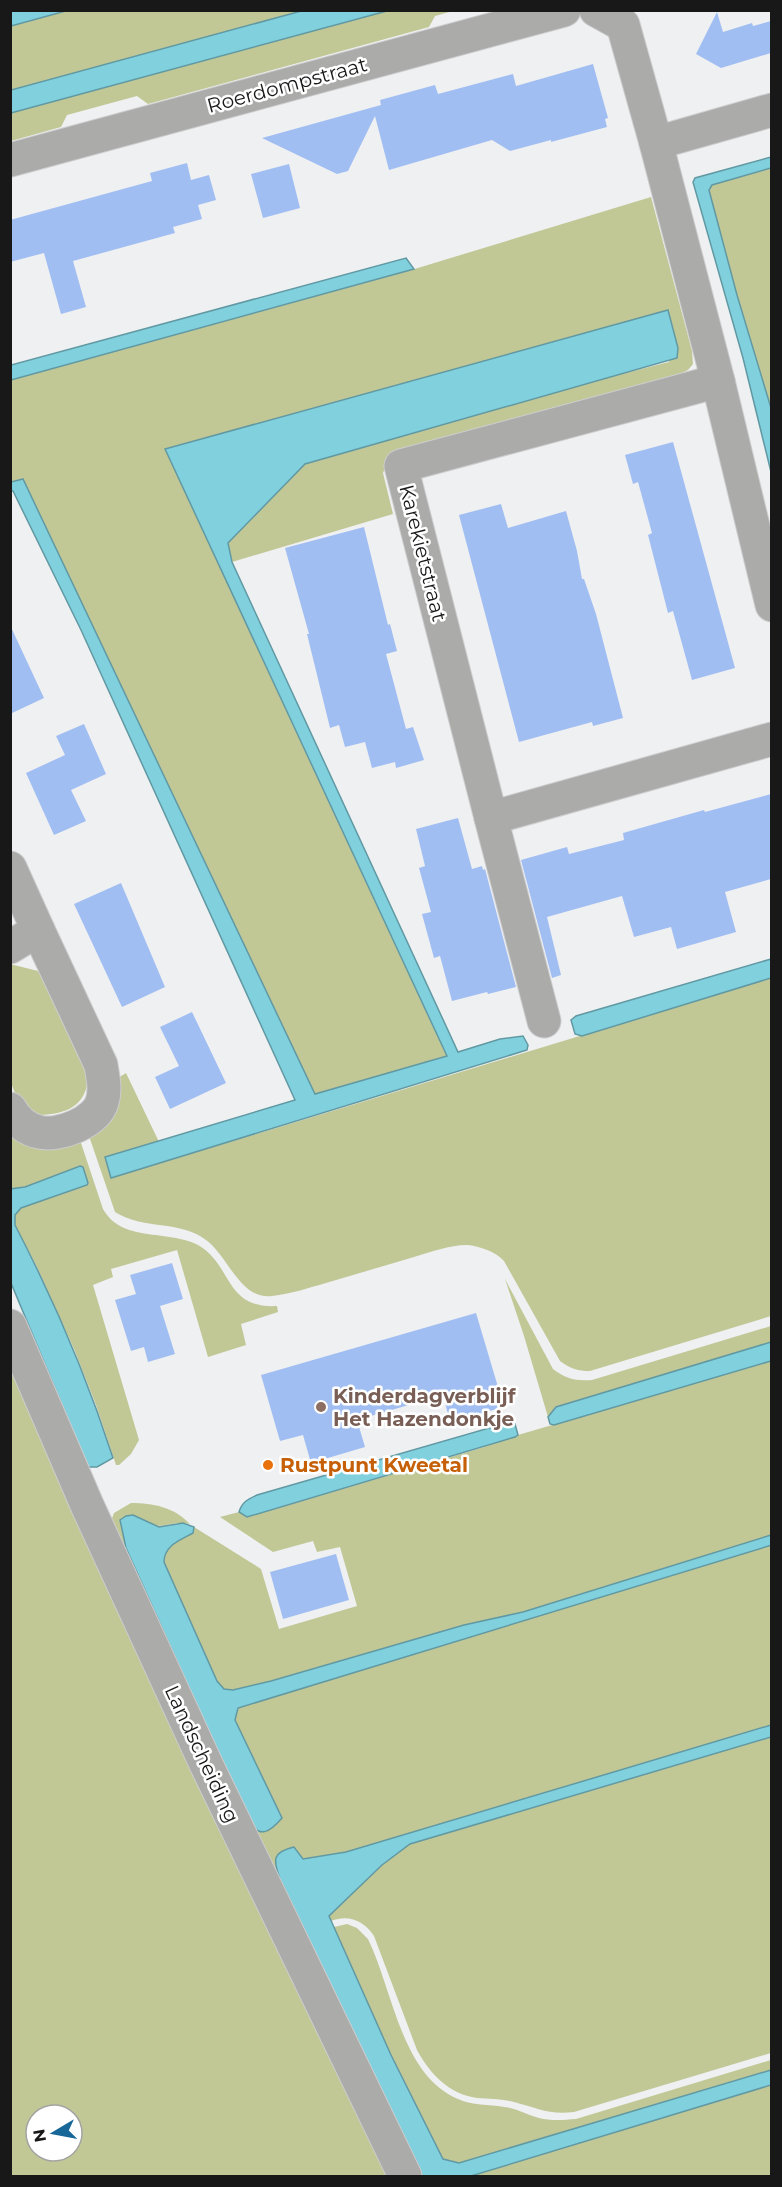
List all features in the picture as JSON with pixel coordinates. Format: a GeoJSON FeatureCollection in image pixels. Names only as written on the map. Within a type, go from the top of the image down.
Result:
{"type":"FeatureCollection","features":[{"type":"Feature","properties":{"kind":"street","name":"Roerdompstraat"},"geometry":{"type":"LineString","coordinates":[[10,160],[564,10]]}},
{"type":"Feature","properties":{"kind":"street"},"geometry":{"type":"LineString","coordinates":[[596,10],[623,25],[718,381],[771,605]]}},
{"type":"Feature","properties":{"kind":"street"},"geometry":{"type":"LineString","coordinates":[[656,143],[771,111]]}},
{"type":"Feature","properties":{"kind":"street","name":"Karekietstraat"},"geometry":{"type":"LineString","coordinates":[[544,1021],[401,466],[718,381]]}},
{"type":"Feature","properties":{"kind":"street"},"geometry":{"type":"LineString","coordinates":[[491,818],[771,739]]}},
{"type":"Feature","properties":{"kind":"street"},"geometry":{"type":"LineString","coordinates":[[10,868],[100,1065],[105,1086],[101,1104],[90,1118],[58,1132],[40,1132],[24,1126],[10,1109]]}},
{"type":"Feature","properties":{"kind":"street"},"geometry":{"type":"LineString","coordinates":[[10,947],[38,930]]}},
{"type":"Feature","properties":{"kind":"street","name":"Landscheiding"},"geometry":{"type":"LineString","coordinates":[[10,1326],[87,1505],[206,1764],[405,2176]]}},
{"type":"Feature","properties":{"kind":"green space"},"geometry":{"type":"Polygon","coordinates":[[[66,11],[305,11],[11,90],[10,26],[66,11]]]}},
{"type":"Feature","properties":{"kind":"green space"},"geometry":{"type":"Polygon","coordinates":[[[387,11],[453,11],[435,16],[429,27],[148,104],[137,96],[67,115],[61,127],[11,141],[11,113],[387,11]]]}},
{"type":"Feature","properties":{"kind":"green space"},"geometry":{"type":"Polygon","coordinates":[[[771,168],[771,408],[709,190],[712,185],[771,168]]]}},
{"type":"Feature","properties":{"kind":"green space"},"geometry":{"type":"Polygon","coordinates":[[[651,197],[692,351],[693,364],[688,370],[674,377],[388,461],[383,473],[393,514],[232,562],[228,543],[305,464],[574,386],[669,362],[668,311],[165,449],[447,1057],[315,1094],[23,479],[11,482],[11,380],[408,271],[651,197]]]}},
{"type":"Feature","properties":{"kind":"green space"},"geometry":{"type":"Polygon","coordinates":[[[10,964],[38,971],[68,1028],[82,1063],[87,1085],[84,1093],[75,1105],[61,1112],[37,1115],[17,1098],[11,1083],[10,964]]]}},
{"type":"Feature","properties":{"kind":"green space"},"geometry":{"type":"Polygon","coordinates":[[[771,978],[771,1316],[590,1371],[575,1369],[560,1361],[504,1261],[492,1252],[477,1247],[460,1245],[440,1249],[286,1294],[272,1296],[251,1291],[243,1285],[214,1247],[196,1234],[173,1227],[137,1221],[115,1212],[88,1133],[118,1078],[126,1073],[159,1142],[105,1157],[111,1178],[771,978]]]}},
{"type":"Feature","properties":{"kind":"green space"},"geometry":{"type":"Polygon","coordinates":[[[10,1131],[79,1137],[103,1209],[111,1220],[133,1231],[173,1237],[198,1245],[218,1263],[231,1284],[247,1301],[260,1305],[277,1306],[278,1312],[241,1324],[246,1345],[208,1357],[177,1250],[111,1269],[113,1277],[93,1285],[139,1440],[131,1454],[119,1465],[116,1465],[74,1349],[15,1225],[15,1215],[21,1208],[87,1185],[83,1167],[80,1166],[25,1187],[11,1189],[10,1131]]]}},
{"type":"Feature","properties":{"kind":"green space"},"geometry":{"type":"Polygon","coordinates":[[[505,1279],[553,1369],[571,1379],[592,1380],[771,1326],[771,1342],[556,1407],[548,1417],[505,1279]]]}},
{"type":"Feature","properties":{"kind":"green space"},"geometry":{"type":"Polygon","coordinates":[[[10,1352],[396,2176],[11,2176],[10,1352]]]}},
{"type":"Feature","properties":{"kind":"green space"},"geometry":{"type":"Polygon","coordinates":[[[771,1361],[771,1535],[523,1612],[464,1625],[271,1681],[233,1690],[224,1689],[217,1681],[164,1562],[170,1547],[193,1533],[194,1527],[261,1569],[279,1629],[357,1606],[340,1547],[317,1552],[313,1541],[273,1552],[220,1517],[239,1512],[247,1517],[771,1361]]]}},
{"type":"Feature","properties":{"kind":"green space"},"geometry":{"type":"Polygon","coordinates":[[[131,1503],[163,1507],[184,1518],[190,1524],[157,1526],[136,1517],[122,1531],[126,1548],[248,1819],[282,1817],[235,1720],[238,1708],[771,1545],[771,1725],[346,1852],[303,1859],[280,1879],[306,1932],[295,1936],[109,1526],[114,1513],[131,1503]]]}},
{"type":"Feature","properties":{"kind":"green space"},"geometry":{"type":"Polygon","coordinates":[[[771,1737],[771,2053],[565,2113],[550,2112],[509,2101],[467,2096],[441,2082],[417,2050],[374,1936],[366,1926],[356,1920],[344,1918],[331,1921],[329,1915],[382,1865],[410,1844],[771,1737]]]}},
{"type":"Feature","properties":{"kind":"green space"},"geometry":{"type":"Polygon","coordinates":[[[347,1924],[357,1928],[368,1939],[401,2029],[423,2071],[439,2087],[458,2099],[517,2110],[544,2119],[576,2119],[771,2060],[771,2070],[459,2163],[443,2159],[391,2055],[334,1927],[347,1924]]]}},
{"type":"Feature","properties":{"kind":"green space"},"geometry":{"type":"Polygon","coordinates":[[[771,2085],[771,2176],[471,2176],[474,2175],[771,2085]]]}},
{"type":"Feature","properties":{"kind":"water"},"geometry":{"type":"Polygon","coordinates":[[[11,10],[66,10],[66,11],[11,26],[11,10]]]}},
{"type":"Feature","properties":{"kind":"water"},"geometry":{"type":"Polygon","coordinates":[[[305,10],[387,11],[11,113],[11,90],[305,10]]]}},
{"type":"Feature","properties":{"kind":"water"},"geometry":{"type":"Polygon","coordinates":[[[771,157],[771,168],[712,185],[709,190],[771,408],[771,472],[743,358],[693,182],[695,178],[771,157]]]}},
{"type":"Feature","properties":{"kind":"water"},"geometry":{"type":"Polygon","coordinates":[[[406,258],[414,269],[11,380],[11,365],[406,258]]]}},
{"type":"Feature","properties":{"kind":"water"},"geometry":{"type":"Polygon","coordinates":[[[668,310],[678,348],[677,358],[305,464],[228,543],[232,562],[458,1052],[500,1039],[523,1036],[528,1045],[527,1050],[111,1178],[105,1157],[295,1100],[81,630],[11,491],[11,482],[23,479],[315,1094],[447,1056],[165,449],[668,310]]]}},
{"type":"Feature","properties":{"kind":"water"},"geometry":{"type":"Polygon","coordinates":[[[771,959],[771,978],[582,1036],[575,1034],[571,1020],[576,1016],[771,959]]]}},
{"type":"Feature","properties":{"kind":"water"},"geometry":{"type":"Polygon","coordinates":[[[80,1166],[83,1167],[87,1185],[21,1208],[15,1215],[15,1225],[69,1339],[103,1428],[113,1458],[97,1467],[88,1467],[11,1283],[10,1189],[25,1187],[80,1166]]]}},
{"type":"Feature","properties":{"kind":"water"},"geometry":{"type":"Polygon","coordinates":[[[771,1342],[771,1361],[554,1425],[550,1424],[548,1417],[556,1407],[771,1342]]]}},
{"type":"Feature","properties":{"kind":"water"},"geometry":{"type":"Polygon","coordinates":[[[510,1422],[515,1424],[518,1435],[515,1437],[247,1517],[239,1512],[246,1501],[257,1495],[510,1422]]]}},
{"type":"Feature","properties":{"kind":"water"},"geometry":{"type":"Polygon","coordinates":[[[133,1515],[159,1527],[183,1523],[194,1527],[193,1533],[170,1547],[164,1562],[217,1681],[224,1689],[233,1690],[464,1625],[523,1612],[771,1535],[772,1545],[238,1708],[235,1720],[282,1818],[269,1830],[260,1832],[252,1826],[248,1819],[126,1548],[120,1520],[133,1515]]]}},
{"type":"Feature","properties":{"kind":"water"},"geometry":{"type":"Polygon","coordinates":[[[771,1725],[771,1737],[410,1844],[382,1865],[329,1916],[391,2055],[443,2159],[459,2163],[771,2070],[771,2085],[471,2176],[421,2176],[280,1879],[276,1867],[278,1854],[294,1847],[303,1859],[346,1852],[771,1725]]]}},
{"type":"Feature","properties":{"kind":"building"},"geometry":{"type":"Polygon","coordinates":[[[717,12],[723,32],[752,23],[753,26],[771,21],[771,53],[721,68],[696,54],[717,12]]]}},
{"type":"Feature","properties":{"kind":"building"},"geometry":{"type":"Polygon","coordinates":[[[593,64],[608,118],[605,119],[607,127],[551,142],[551,140],[510,151],[492,140],[389,170],[375,116],[348,171],[337,174],[262,138],[381,105],[380,100],[435,85],[438,94],[513,74],[516,86],[593,64]]]}},
{"type":"Feature","properties":{"kind":"building"},"geometry":{"type":"Polygon","coordinates":[[[187,163],[191,180],[209,175],[216,200],[198,205],[202,219],[173,227],[175,233],[73,261],[86,307],[61,314],[44,253],[10,262],[10,220],[152,181],[150,173],[187,163]]]}},
{"type":"Feature","properties":{"kind":"building"},"geometry":{"type":"Polygon","coordinates":[[[289,164],[300,208],[263,218],[251,174],[289,164]]]}},
{"type":"Feature","properties":{"kind":"building"},"geometry":{"type":"Polygon","coordinates":[[[673,442],[735,668],[692,680],[673,611],[668,613],[648,535],[652,533],[638,482],[633,484],[625,455],[673,442]]]}},
{"type":"Feature","properties":{"kind":"building"},"geometry":{"type":"Polygon","coordinates":[[[501,504],[508,528],[566,511],[582,579],[584,579],[596,614],[623,718],[593,726],[592,722],[519,742],[459,515],[501,504]]]}},
{"type":"Feature","properties":{"kind":"building"},"geometry":{"type":"Polygon","coordinates":[[[364,527],[388,625],[390,624],[397,651],[386,654],[406,729],[413,727],[424,760],[396,768],[395,762],[372,768],[365,742],[345,747],[339,725],[330,728],[307,634],[309,634],[285,548],[364,527]]]}},
{"type":"Feature","properties":{"kind":"building"},"geometry":{"type":"Polygon","coordinates":[[[10,625],[44,698],[10,714],[10,625]]]}},
{"type":"Feature","properties":{"kind":"building"},"geometry":{"type":"Polygon","coordinates":[[[84,724],[106,774],[71,790],[86,821],[54,835],[26,773],[65,755],[56,736],[84,724]]]}},
{"type":"Feature","properties":{"kind":"building"},"geometry":{"type":"Polygon","coordinates":[[[771,794],[771,879],[725,892],[736,932],[677,949],[671,927],[634,937],[622,896],[547,917],[561,975],[552,978],[521,860],[567,847],[569,854],[624,840],[623,833],[771,794]]]}},
{"type":"Feature","properties":{"kind":"building"},"geometry":{"type":"Polygon","coordinates":[[[458,818],[472,869],[482,866],[483,870],[485,869],[516,987],[452,1001],[440,956],[434,958],[422,914],[431,912],[419,868],[425,866],[416,829],[458,818]]]}},
{"type":"Feature","properties":{"kind":"building"},"geometry":{"type":"Polygon","coordinates":[[[121,883],[165,987],[122,1007],[74,904],[121,883]]]}},
{"type":"Feature","properties":{"kind":"building"},"geometry":{"type":"Polygon","coordinates":[[[192,1012],[226,1083],[170,1109],[155,1077],[179,1066],[160,1027],[192,1012]]]}},
{"type":"Feature","properties":{"kind":"building"},"geometry":{"type":"Polygon","coordinates":[[[172,1263],[183,1299],[160,1306],[175,1354],[148,1362],[144,1347],[131,1351],[115,1300],[136,1294],[130,1275],[172,1263]]]}},
{"type":"Feature","properties":{"kind":"building"},"geometry":{"type":"Polygon","coordinates":[[[476,1313],[504,1407],[450,1422],[443,1395],[357,1420],[365,1447],[311,1463],[303,1435],[280,1441],[261,1375],[476,1313]]]}},
{"type":"Feature","properties":{"kind":"building"},"geometry":{"type":"Polygon","coordinates":[[[336,1554],[349,1600],[283,1619],[270,1572],[336,1554]]]}},
{"type":"Feature","properties":{"kind":"place","name":"Kinderdagverblijf Het Hazendonkje"},"geometry":{"type":"Point","coordinates":[321,1407]}},
{"type":"Feature","properties":{"kind":"place","name":"Rustpunt Kweetal"},"geometry":{"type":"Point","coordinates":[268,1465]}}]}
